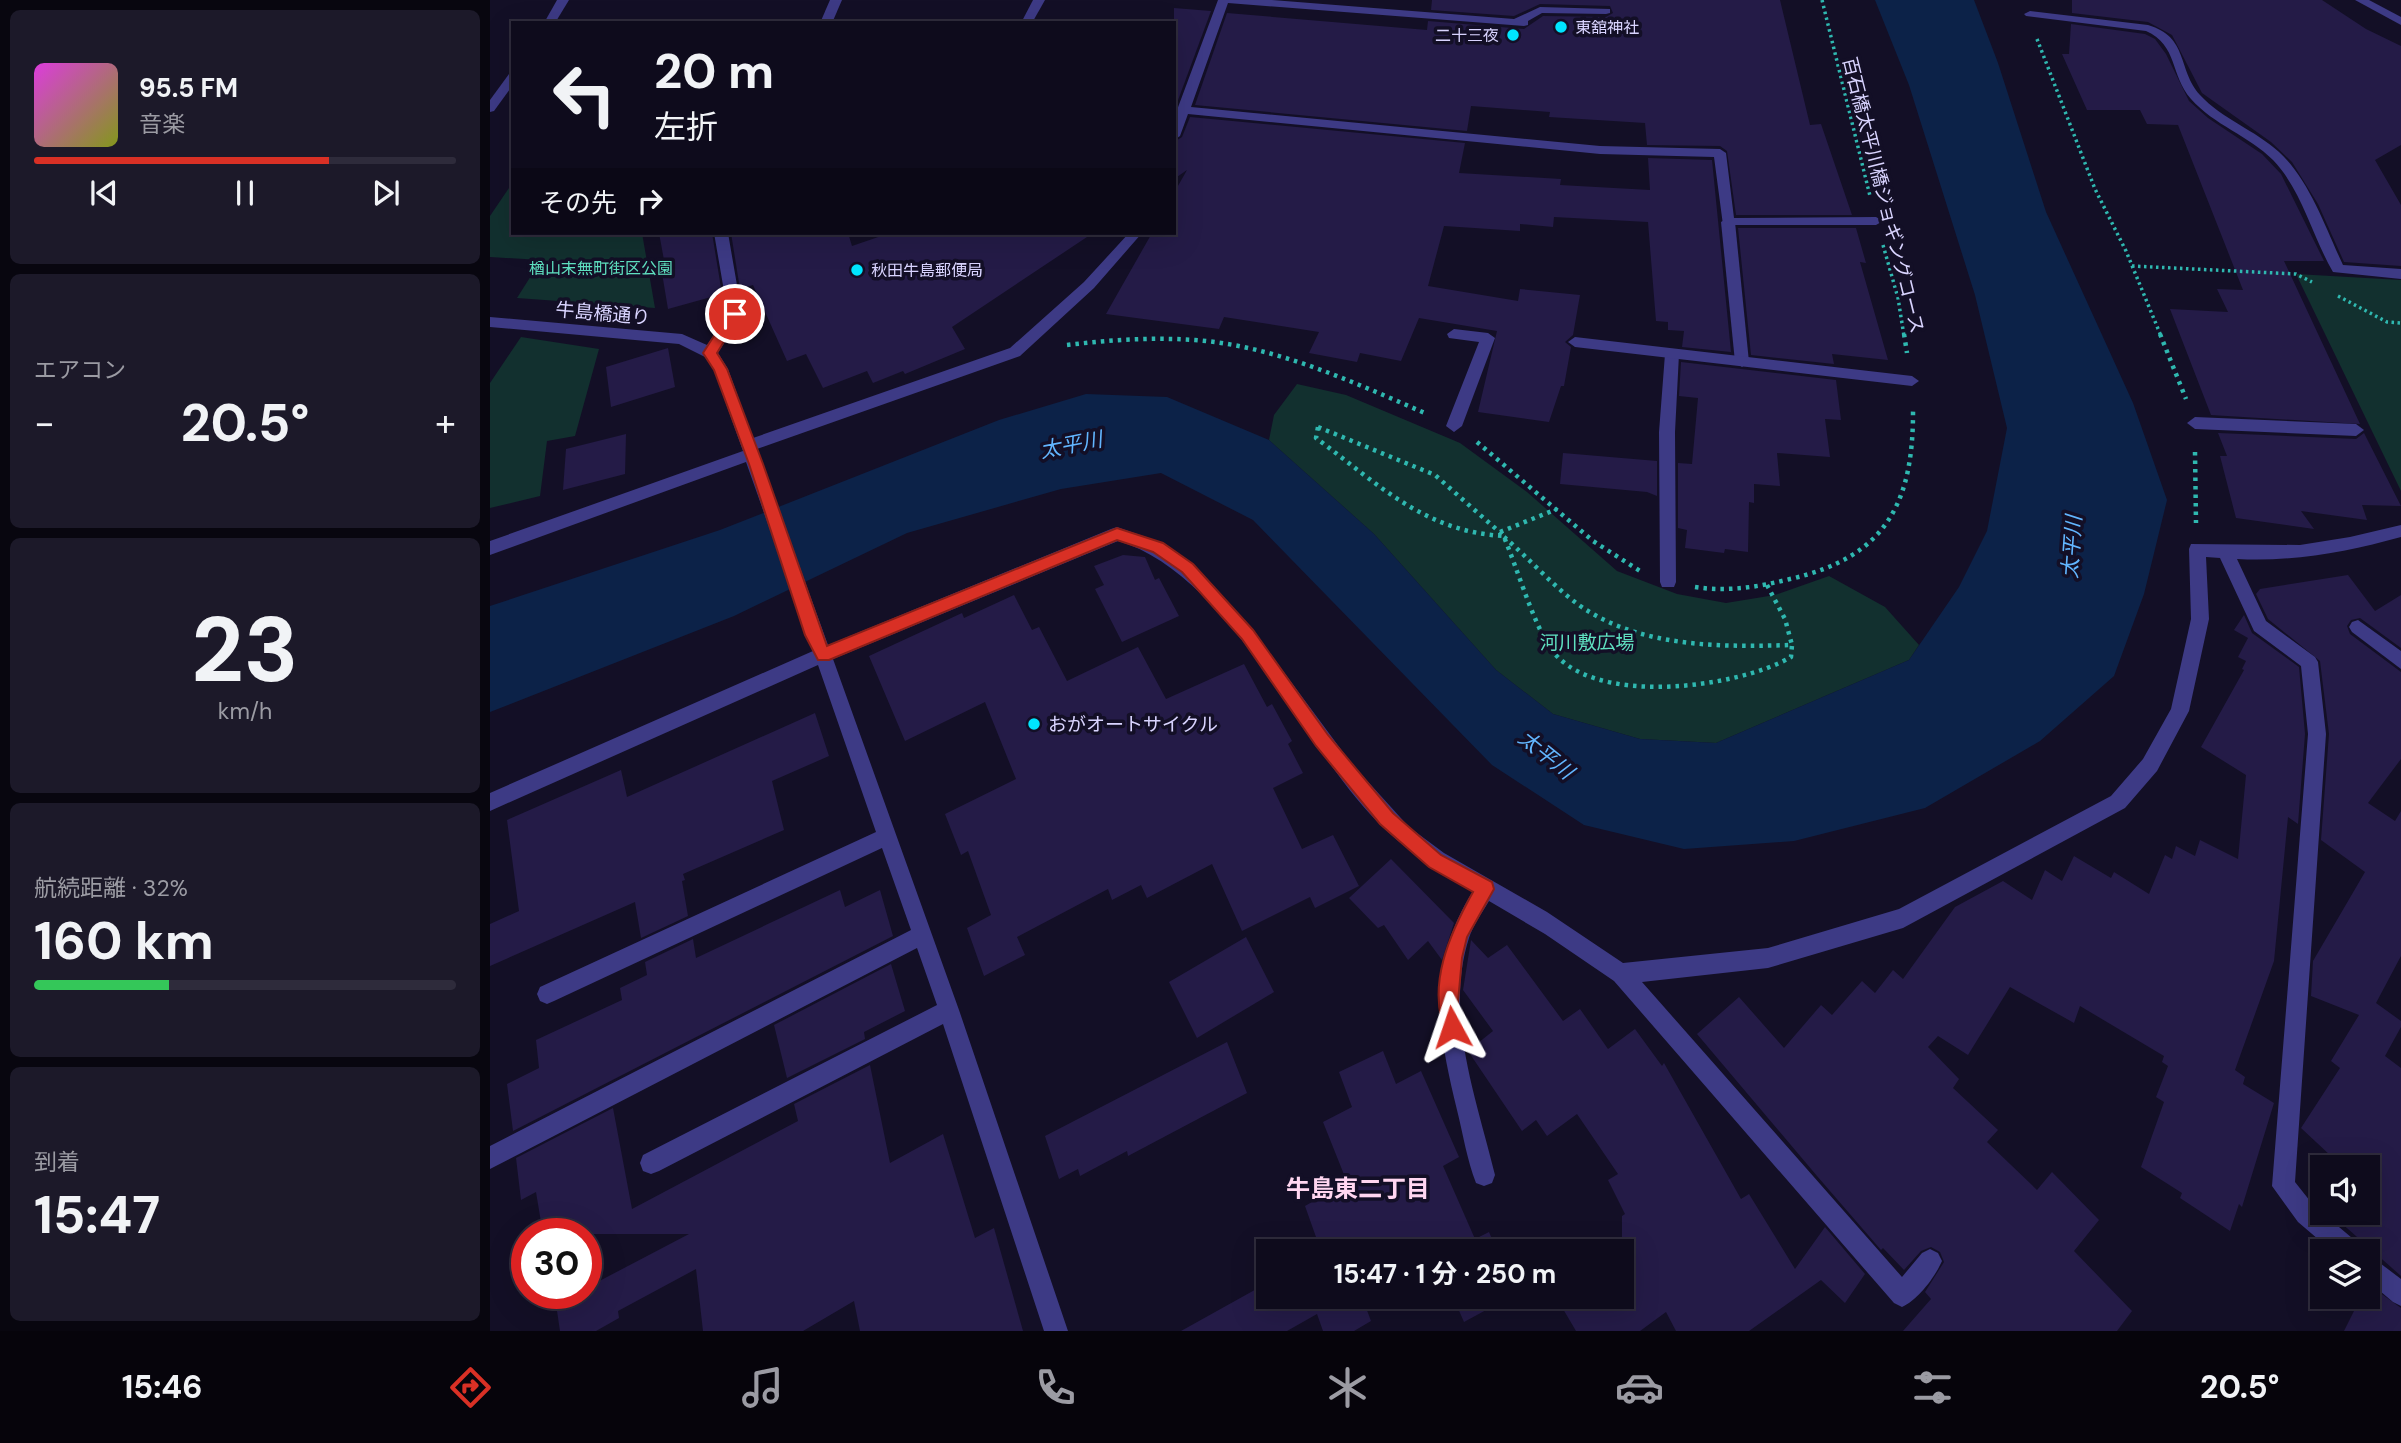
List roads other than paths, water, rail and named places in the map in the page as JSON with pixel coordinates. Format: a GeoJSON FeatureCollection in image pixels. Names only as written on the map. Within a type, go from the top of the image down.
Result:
{"type":"FeatureCollection","features":[{"type":"Feature","properties":{"kind":"street"},"geometry":{"type":"LineString","coordinates":[[550,21],[564,0]]}},
{"type":"Feature","properties":{"kind":"street"},"geometry":{"type":"LineString","coordinates":[[827,21],[836,0]]}},
{"type":"Feature","properties":{"kind":"street"},"geometry":{"type":"LineString","coordinates":[[1027,21],[1039,0]]}},
{"type":"Feature","properties":{"kind":"street"},"geometry":{"type":"LineString","coordinates":[[1176,130],[1227,0],[1521,22],[1540,10],[1606,11]]}},
{"type":"Feature","properties":{"kind":"street"},"geometry":{"type":"LineString","coordinates":[[2361,0],[2401,22]]}},
{"type":"Feature","properties":{"kind":"street"},"geometry":{"type":"LineString","coordinates":[[2030,14],[2164,32],[2173,45],[2194,95],[2267,148],[2288,168],[2338,269],[2401,274]]}},
{"type":"Feature","properties":{"kind":"street"},"geometry":{"type":"LineString","coordinates":[[490,108],[511,80]]}},
{"type":"Feature","properties":{"kind":"street"},"geometry":{"type":"LineString","coordinates":[[1183,110],[1600,150],[1720,153],[1742,362]]}},
{"type":"Feature","properties":{"kind":"street"},"geometry":{"type":"LineString","coordinates":[[1728,222],[1876,221]]}},
{"type":"Feature","properties":{"kind":"street"},"geometry":{"type":"LineString","coordinates":[[721,235],[735,314],[710,353],[721,369],[813,635],[823,655],[949,1010],[1056,1331]]}},
{"type":"Feature","properties":{"kind":"street"},"geometry":{"type":"LineString","coordinates":[[490,548],[752,455],[1016,352],[1089,285],[1134,235]]}},
{"type":"Feature","properties":{"kind":"street","name":"牛島橋通り"},"geometry":{"type":"LineString","coordinates":[[490,322],[682,340],[710,353]]}},
{"type":"Feature","properties":{"kind":"street"},"geometry":{"type":"LineString","coordinates":[[1454,334],[1488,338],[1454,426]]}},
{"type":"Feature","properties":{"kind":"street"},"geometry":{"type":"LineString","coordinates":[[1576,342],[1912,381]]}},
{"type":"Feature","properties":{"kind":"street"},"geometry":{"type":"LineString","coordinates":[[1668,582],[1667,432],[1672,354]]}},
{"type":"Feature","properties":{"kind":"street"},"geometry":{"type":"LineString","coordinates":[[2195,423],[2356,430]]}},
{"type":"Feature","properties":{"kind":"street"},"geometry":{"type":"LineString","coordinates":[[1621,974],[1768,958],[1903,918],[2118,802],[2150,765],[2180,711],[2200,619],[2197,549],[2227,553],[2301,554],[2352,546],[2401,531]]}},
{"type":"Feature","properties":{"kind":"street"},"geometry":{"type":"LineString","coordinates":[[490,802],[823,655],[1083,547],[1117,534],[1135,538],[1158,548],[1187,568],[1205,587],[1247,635],[1322,740],[1387,818],[1435,861],[1528,912],[1621,974],[1902,1296],[1930,1261]]}},
{"type":"Feature","properties":{"kind":"street"},"geometry":{"type":"LineString","coordinates":[[2227,553],[2260,626],[2309,662],[2317,734],[2283,1186],[2306,1214],[2336,1239]]}},
{"type":"Feature","properties":{"kind":"street"},"geometry":{"type":"LineString","coordinates":[[2358,628],[2401,661]]}},
{"type":"Feature","properties":{"kind":"street"},"geometry":{"type":"LineString","coordinates":[[547,994],[886,837]]}},
{"type":"Feature","properties":{"kind":"street"},"geometry":{"type":"LineString","coordinates":[[1484,1175],[1456,1052],[1449,1002],[1453,958],[1459,934],[1485,889]]}},
{"type":"Feature","properties":{"kind":"street"},"geometry":{"type":"LineString","coordinates":[[490,1158],[922,935]]}},
{"type":"Feature","properties":{"kind":"street"},"geometry":{"type":"LineString","coordinates":[[651,1163],[949,1010]]}},
{"type":"Feature","properties":{"kind":"street"},"geometry":{"type":"LineString","coordinates":[[2380,1276],[2401,1294]]}},
{"type":"Feature","properties":{"kind":"water","name":"太平川"},"geometry":{"type":"Polygon","coordinates":[[[1875,0],[1974,0],[1998,63],[2046,212],[2133,403],[2167,500],[2144,594],[2114,676],[2040,741],[1925,808],[1794,841],[1684,849],[1584,825],[1492,765],[1253,520],[1161,473],[1061,489],[907,533],[734,616],[490,712],[490,606],[720,530],[999,420],[1086,394],[1167,397],[1269,440],[1374,534],[1496,670],[1553,714],[1640,739],[1716,743],[1909,660],[1959,587],[1987,531],[2007,428],[1975,295],[1909,85],[1875,0]]]}},
{"type":"Feature","properties":{"kind":"place","name":"東舘神社"},"geometry":{"type":"Point","coordinates":[1561,27]}},
{"type":"Feature","properties":{"kind":"place","name":"二十三夜"},"geometry":{"type":"Point","coordinates":[1513,35]}},
{"type":"Feature","properties":{"kind":"place","name":"秋田牛島郵便局"},"geometry":{"type":"Point","coordinates":[857,270]}},
{"type":"Feature","properties":{"kind":"place","name":"おがオートサイクル"},"geometry":{"type":"Point","coordinates":[1034,724]}},
{"type":"Feature","properties":{"kind":"district","name":"牛島東二丁目"},"geometry":{"type":"Point","coordinates":[1358,1189]}},
{"type":"Feature","properties":{"kind":"park label","name":"楢山末無町街区公園"},"geometry":{"type":"Point","coordinates":[601,268]}},
{"type":"Feature","properties":{"kind":"park label","name":"河川敷広場"},"geometry":{"type":"Point","coordinates":[1587,642]}}]}
